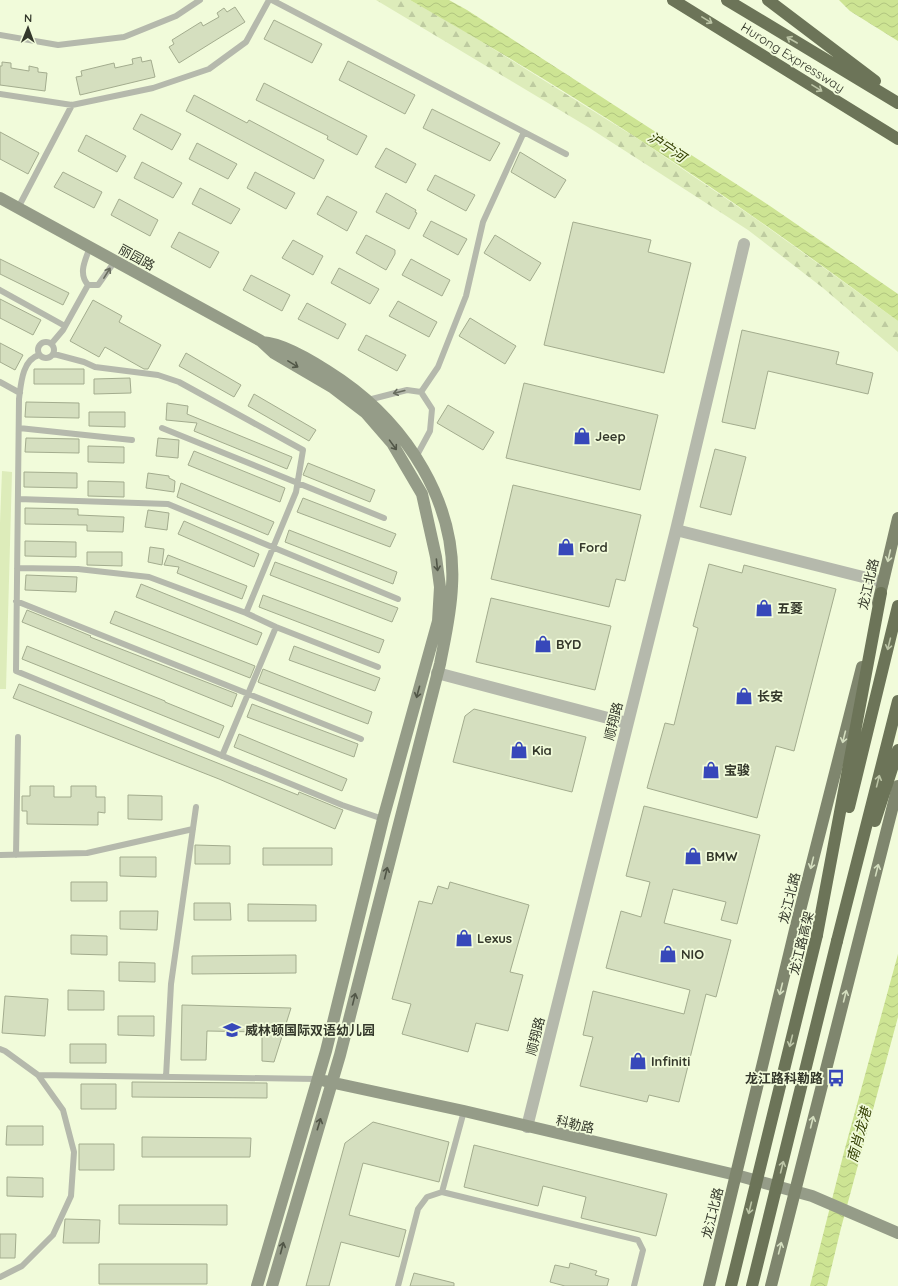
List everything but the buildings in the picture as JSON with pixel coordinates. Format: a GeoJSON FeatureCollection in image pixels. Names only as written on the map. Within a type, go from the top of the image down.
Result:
{"type":"FeatureCollection","features":[{"type":"Feature","properties":{"kind":"highway","name":"Hurong Expressway"},"geometry":{"type":"LineString","coordinates":[[673,0],[898,138]]}},
{"type":"Feature","properties":{"kind":"highway","name":"Hurong Expressway"},"geometry":{"type":"LineString","coordinates":[[727,0],[898,102]]}},
{"type":"Feature","properties":{"kind":"highway"},"geometry":{"type":"LineString","coordinates":[[768,0],[898,99]]}},
{"type":"Feature","properties":{"kind":"highway"},"geometry":{"type":"LineString","coordinates":[[817,935],[882,587]]}},
{"type":"Feature","properties":{"kind":"highway","name":"龙江路高架"},"geometry":{"type":"LineString","coordinates":[[731,1286],[898,606]]}},
{"type":"Feature","properties":{"kind":"highway"},"geometry":{"type":"LineString","coordinates":[[752,1286],[898,701]]}},
{"type":"Feature","properties":{"kind":"highway"},"geometry":{"type":"LineString","coordinates":[[837,941],[898,750]]}},
{"type":"Feature","properties":{"kind":"main road","name":"龙江北路"},"geometry":{"type":"LineString","coordinates":[[709,1286],[797,923],[898,518]]}},
{"type":"Feature","properties":{"kind":"main road"},"geometry":{"type":"LineString","coordinates":[[771,1286],[898,786]]}},
{"type":"Feature","properties":{"kind":"street","name":"丽园路"},"geometry":{"type":"LineString","coordinates":[[0,198],[261,341]]}},
{"type":"Feature","properties":{"kind":"street","name":"顺翔路"},"geometry":{"type":"LineString","coordinates":[[527,1127],[676,530],[744,244]]}},
{"type":"Feature","properties":{"kind":"street"},"geometry":{"type":"LineString","coordinates":[[261,341],[273,342],[330,372],[368,400],[392,424],[416,457],[432,484],[446,523],[451,555],[452,585],[449,621],[437,673],[340,1055],[272,1286]]}},
{"type":"Feature","properties":{"kind":"street"},"geometry":{"type":"LineString","coordinates":[[257,1286],[326,1050],[383,819],[438,622],[440,587],[436,557],[422,494],[392,443],[366,413],[332,387],[274,353],[261,341]]}},
{"type":"Feature","properties":{"kind":"street"},"geometry":{"type":"LineString","coordinates":[[676,530],[882,587]]}},
{"type":"Feature","properties":{"kind":"street"},"geometry":{"type":"LineString","coordinates":[[437,673],[627,723]]}},
{"type":"Feature","properties":{"kind":"street","name":"科勒路"},"geometry":{"type":"LineString","coordinates":[[317,1079],[464,1111],[736,1175],[812,1196],[849,1211],[898,1234]]}},
{"type":"Feature","properties":{"kind":"lane"},"geometry":{"type":"LineString","coordinates":[[0,35],[58,46],[124,37],[176,16],[200,0]]}},
{"type":"Feature","properties":{"kind":"lane"},"geometry":{"type":"LineString","coordinates":[[0,94],[72,105],[153,88],[209,69],[246,42],[271,0],[566,154]]}},
{"type":"Feature","properties":{"kind":"lane"},"geometry":{"type":"LineString","coordinates":[[18,208],[72,105]]}},
{"type":"Feature","properties":{"kind":"lane"},"geometry":{"type":"LineString","coordinates":[[421,392],[438,367],[466,296],[483,222],[524,132]]}},
{"type":"Feature","properties":{"kind":"lane"},"geometry":{"type":"LineString","coordinates":[[90,247],[82,269],[82,278],[88,285],[98,285],[114,261]]}},
{"type":"Feature","properties":{"kind":"lane"},"geometry":{"type":"LineString","coordinates":[[52,343],[65,326],[88,285]]}},
{"type":"Feature","properties":{"kind":"lane"},"geometry":{"type":"LineString","coordinates":[[0,290],[65,326]]}},
{"type":"Feature","properties":{"kind":"lane"},"geometry":{"type":"LineString","coordinates":[[46,341],[52,343],[55,348],[54,354],[50,358],[44,358],[39,354],[38,349],[40,344],[46,341]]}},
{"type":"Feature","properties":{"kind":"lane"},"geometry":{"type":"LineString","coordinates":[[39,354],[30,360],[23,375],[20,393],[16,671],[342,805],[383,819]]}},
{"type":"Feature","properties":{"kind":"lane"},"geometry":{"type":"LineString","coordinates":[[54,354],[84,362],[95,367],[158,375],[179,382],[303,450],[296,492],[246,613]]}},
{"type":"Feature","properties":{"kind":"lane"},"geometry":{"type":"LineString","coordinates":[[0,382],[20,393]]}},
{"type":"Feature","properties":{"kind":"lane"},"geometry":{"type":"LineString","coordinates":[[368,400],[407,390],[421,392]]}},
{"type":"Feature","properties":{"kind":"lane"},"geometry":{"type":"LineString","coordinates":[[416,457],[430,430],[432,410],[421,392]]}},
{"type":"Feature","properties":{"kind":"lane"},"geometry":{"type":"LineString","coordinates":[[19,428],[132,440]]}},
{"type":"Feature","properties":{"kind":"lane"},"geometry":{"type":"LineString","coordinates":[[162,428],[384,518]]}},
{"type":"Feature","properties":{"kind":"lane"},"geometry":{"type":"LineString","coordinates":[[18,499],[168,504],[398,599]]}},
{"type":"Feature","properties":{"kind":"lane"},"geometry":{"type":"LineString","coordinates":[[17,568],[78,569],[149,577],[246,613],[276,627],[378,667]]}},
{"type":"Feature","properties":{"kind":"lane"},"geometry":{"type":"LineString","coordinates":[[16,601],[361,739]]}},
{"type":"Feature","properties":{"kind":"lane"},"geometry":{"type":"LineString","coordinates":[[222,756],[276,627]]}},
{"type":"Feature","properties":{"kind":"lane"},"geometry":{"type":"LineString","coordinates":[[16,855],[18,737]]}},
{"type":"Feature","properties":{"kind":"lane"},"geometry":{"type":"LineString","coordinates":[[166,1077],[171,984],[196,807]]}},
{"type":"Feature","properties":{"kind":"lane"},"geometry":{"type":"LineString","coordinates":[[0,855],[87,853],[193,829]]}},
{"type":"Feature","properties":{"kind":"lane"},"geometry":{"type":"LineString","coordinates":[[0,1049],[38,1075],[63,1110],[74,1152],[71,1196],[53,1235],[22,1266],[0,1278]]}},
{"type":"Feature","properties":{"kind":"lane"},"geometry":{"type":"LineString","coordinates":[[38,1075],[317,1079]]}},
{"type":"Feature","properties":{"kind":"lane"},"geometry":{"type":"LineString","coordinates":[[442,1192],[464,1111]]}},
{"type":"Feature","properties":{"kind":"lane"},"geometry":{"type":"LineString","coordinates":[[398,1286],[418,1209],[427,1197],[442,1192],[638,1240],[643,1250],[634,1286]]}},
{"type":"Feature","properties":{"kind":"green space"},"geometry":{"type":"Polygon","coordinates":[[[376,0],[410,0],[458,27],[643,142],[756,219],[898,321],[898,352],[823,288],[748,230],[588,127],[376,0]]]}},
{"type":"Feature","properties":{"kind":"green space"},"geometry":{"type":"Polygon","coordinates":[[[2,471],[12,472],[6,689],[0,689],[0,523],[2,471]]]}},
{"type":"Feature","properties":{"kind":"water","name":"沪宁河"},"geometry":{"type":"Polygon","coordinates":[[[410,0],[449,0],[467,10],[770,206],[898,294],[898,321],[772,230],[675,163],[557,87],[410,0]]]}},
{"type":"Feature","properties":{"kind":"water"},"geometry":{"type":"Polygon","coordinates":[[[839,0],[898,0],[898,41],[850,11],[839,0]]]}},
{"type":"Feature","properties":{"kind":"water","name":"南肖龙港"},"geometry":{"type":"Polygon","coordinates":[[[898,954],[898,1017],[841,1228],[827,1286],[810,1286],[844,1152],[898,954]]]}},
{"type":"Feature","properties":{"kind":"place","name":"Jeep"},"geometry":{"type":"Point","coordinates":[582,436]}},
{"type":"Feature","properties":{"kind":"place","name":"Ford"},"geometry":{"type":"Point","coordinates":[566,547]}},
{"type":"Feature","properties":{"kind":"place","name":"五菱"},"geometry":{"type":"Point","coordinates":[764,608]}},
{"type":"Feature","properties":{"kind":"place","name":"BYD"},"geometry":{"type":"Point","coordinates":[543,644]}},
{"type":"Feature","properties":{"kind":"place","name":"长安"},"geometry":{"type":"Point","coordinates":[744,696]}},
{"type":"Feature","properties":{"kind":"place","name":"Kia"},"geometry":{"type":"Point","coordinates":[519,750]}},
{"type":"Feature","properties":{"kind":"place","name":"宝骏"},"geometry":{"type":"Point","coordinates":[711,770]}},
{"type":"Feature","properties":{"kind":"place","name":"BMW"},"geometry":{"type":"Point","coordinates":[693,856]}},
{"type":"Feature","properties":{"kind":"place","name":"Lexus"},"geometry":{"type":"Point","coordinates":[464,938]}},
{"type":"Feature","properties":{"kind":"place","name":"NIO"},"geometry":{"type":"Point","coordinates":[668,954]}},
{"type":"Feature","properties":{"kind":"place","name":"威林顿国际双语幼儿园"},"geometry":{"type":"Point","coordinates":[232,1030]}},
{"type":"Feature","properties":{"kind":"place","name":"Infiniti"},"geometry":{"type":"Point","coordinates":[638,1061]}},
{"type":"Feature","properties":{"kind":"place","name":"龙江路科勒路"},"geometry":{"type":"Point","coordinates":[836,1078]}}]}
